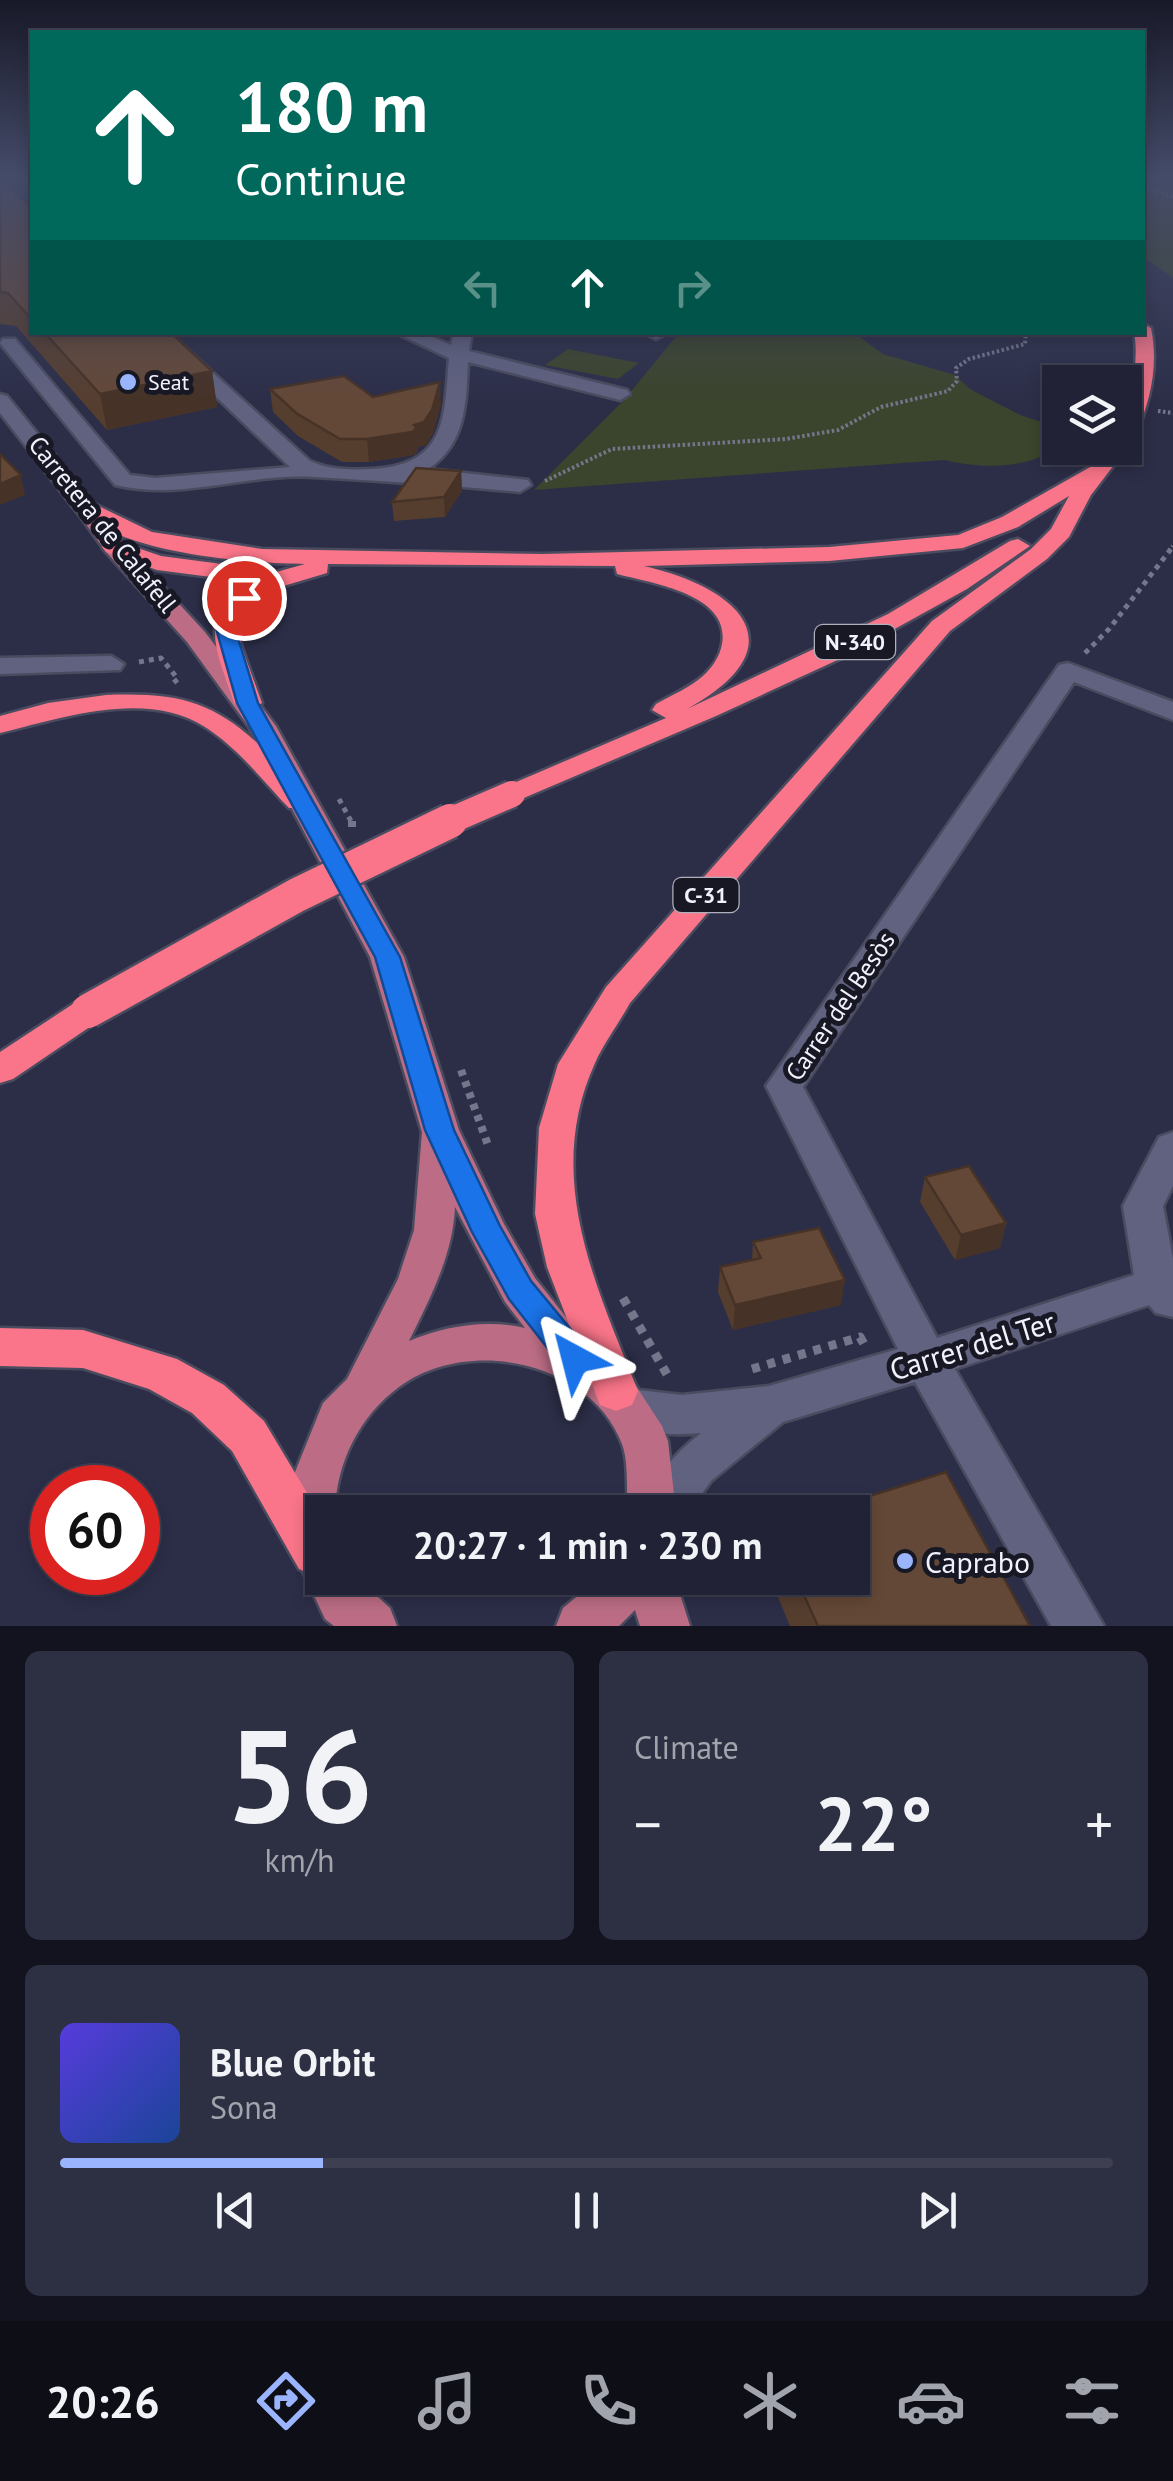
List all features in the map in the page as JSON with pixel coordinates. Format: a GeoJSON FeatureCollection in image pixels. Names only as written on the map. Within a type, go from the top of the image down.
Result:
{"type":"FeatureCollection","features":[{"type":"Feature","properties":{"kind":"highway"},"geometry":{"type":"LineString","coordinates":[[1142,386],[1147,360],[1143,335]]}},
{"type":"Feature","properties":{"kind":"highway"},"geometry":{"type":"LineString","coordinates":[[84,506],[146,537],[207,550],[371,560],[543,561],[867,553],[962,540],[1010,522],[1096,465]]}},
{"type":"Feature","properties":{"kind":"highway","name":"N-340"},"geometry":{"type":"LineString","coordinates":[[0,1070],[88,1011],[246,920],[420,832],[870,635],[984,570],[1028,540],[1082,493],[1103,465]]}},
{"type":"Feature","properties":{"kind":"highway","name":"C-31"},"geometry":{"type":"LineString","coordinates":[[622,1400],[568,1267],[555,1214],[558,1128],[576,1064],[618,995],[941,626],[1039,554],[1061,532],[1082,493]]}},
{"type":"Feature","properties":{"kind":"highway"},"geometry":{"type":"LineString","coordinates":[[114,547],[157,563],[207,572],[286,575],[371,560]]}},
{"type":"Feature","properties":{"kind":"highway"},"geometry":{"type":"LineString","coordinates":[[543,561],[657,574],[683,583],[712,597],[738,630],[740,642],[735,654],[716,680],[607,752]]}},
{"type":"Feature","properties":{"kind":"highway"},"geometry":{"type":"LineString","coordinates":[[248,703],[226,628],[230,611],[264,585],[286,575]]}},
{"type":"Feature","properties":{"kind":"highway"},"geometry":{"type":"LineString","coordinates":[[0,725],[47,712],[114,702],[191,710],[212,719],[300,802]]}},
{"type":"Feature","properties":{"kind":"highway"},"geometry":{"type":"LineString","coordinates":[[0,1048],[88,1011]]}},
{"type":"Feature","properties":{"kind":"highway"},"geometry":{"type":"LineString","coordinates":[[0,1347],[83,1349],[160,1373],[208,1399],[248,1436],[305,1533]]}},
{"type":"Feature","properties":{"kind":"main road","name":"Carretera de Calafell"},"geometry":{"type":"LineString","coordinates":[[84,506],[114,547],[196,636],[248,703],[387,957],[440,1130],[488,1232],[520,1290],[575,1359]]}},
{"type":"Feature","properties":{"kind":"main road","name":"Carretera de Calafell"},"geometry":{"type":"LineString","coordinates":[[362,1389],[398,1326],[434,1230],[440,1130]]}},
{"type":"Feature","properties":{"kind":"main road","name":"C-31"},"geometry":{"type":"LineString","coordinates":[[312,1495],[317,1463],[335,1424],[362,1389],[400,1362],[443,1344],[488,1338],[534,1344],[575,1359],[622,1400],[648,1446],[654,1495]]}},
{"type":"Feature","properties":{"kind":"main road"},"geometry":{"type":"LineString","coordinates":[[340,1595],[372,1626]]}},
{"type":"Feature","properties":{"kind":"main road"},"geometry":{"type":"LineString","coordinates":[[581,1626],[616,1596],[652,1604]]}},
{"type":"Feature","properties":{"kind":"street"},"geometry":{"type":"LineString","coordinates":[[161,335],[302,466],[313,471]]}},
{"type":"Feature","properties":{"kind":"street"},"geometry":{"type":"LineString","coordinates":[[410,335],[457,354],[620,394]]}},
{"type":"Feature","properties":{"kind":"street"},"geometry":{"type":"LineString","coordinates":[[404,474],[438,451],[453,427],[457,354],[463,335]]}},
{"type":"Feature","properties":{"kind":"street"},"geometry":{"type":"LineString","coordinates":[[3,340],[123,480],[155,485],[313,471],[366,476],[404,474],[520,485]]}},
{"type":"Feature","properties":{"kind":"street","name":"Carretera de Calafell"},"geometry":{"type":"LineString","coordinates":[[0,400],[84,506]]}},
{"type":"Feature","properties":{"kind":"street"},"geometry":{"type":"LineString","coordinates":[[0,666],[111,664]]}},
{"type":"Feature","properties":{"kind":"street"},"geometry":{"type":"LineString","coordinates":[[1068,670],[1173,712]]}},
{"type":"Feature","properties":{"kind":"street","name":"Carrer del Besòs"},"geometry":{"type":"LineString","coordinates":[[926,1360],[784,1086],[1068,670]]}},
{"type":"Feature","properties":{"kind":"street"},"geometry":{"type":"LineString","coordinates":[[1168,1289],[1143,1206],[1173,1147]]}},
{"type":"Feature","properties":{"kind":"street","name":"Carrer del Ter"},"geometry":{"type":"LineString","coordinates":[[622,1400],[682,1414],[758,1388],[882,1373],[1168,1289]]}},
{"type":"Feature","properties":{"kind":"street"},"geometry":{"type":"LineString","coordinates":[[926,1360],[1079,1626]]}},
{"type":"Feature","properties":{"kind":"street","name":"Carrer del Ter"},"geometry":{"type":"LineString","coordinates":[[674,1495],[758,1388]]}},
{"type":"Feature","properties":{"kind":"path"},"geometry":{"type":"LineString","coordinates":[[520,485],[554,479],[569,472],[590,453],[612,449],[786,439],[838,430],[881,407],[948,391],[957,382],[956,368],[969,360],[1025,344],[1026,335]]}},
{"type":"Feature","properties":{"kind":"path"},"geometry":{"type":"LineString","coordinates":[[1068,670],[1110,629],[1173,546]]}},
{"type":"Feature","properties":{"kind":"path"},"geometry":{"type":"LineString","coordinates":[[621,1295],[668,1378],[678,1382]]}},
{"type":"Feature","properties":{"kind":"path"},"geometry":{"type":"LineString","coordinates":[[758,1388],[860,1337],[882,1373]]}},
{"type":"Feature","properties":{"kind":"green space"},"geometry":{"type":"Polygon","coordinates":[[[1145,252],[1173,252],[1173,278],[1145,258],[1145,252]]]}},
{"type":"Feature","properties":{"kind":"green space"},"geometry":{"type":"Polygon","coordinates":[[[677,335],[873,335],[860,337],[883,354],[955,375],[970,389],[1042,422],[1042,456],[1021,463],[973,465],[945,460],[534,490],[624,400],[677,335]]]}},
{"type":"Feature","properties":{"kind":"green space"},"geometry":{"type":"Polygon","coordinates":[[[568,349],[639,363],[618,379],[545,365],[568,349]]]}},
{"type":"Feature","properties":{"kind":"building"},"geometry":{"type":"Polygon","coordinates":[[[0,252],[30,252],[30,318],[8,293],[0,292],[0,252]]]}},
{"type":"Feature","properties":{"kind":"building"},"geometry":{"type":"Polygon","coordinates":[[[47,335],[173,335],[212,371],[100,394],[47,335]]]}},
{"type":"Feature","properties":{"kind":"building"},"geometry":{"type":"Polygon","coordinates":[[[344,376],[373,397],[440,382],[432,410],[424,422],[414,425],[417,428],[412,432],[367,439],[340,439],[296,413],[270,389],[344,376]]]}},
{"type":"Feature","properties":{"kind":"building"},"geometry":{"type":"Polygon","coordinates":[[[0,454],[21,475],[0,484],[0,454]]]}},
{"type":"Feature","properties":{"kind":"building"},"geometry":{"type":"Polygon","coordinates":[[[416,468],[461,471],[444,497],[392,502],[416,468]]]}},
{"type":"Feature","properties":{"kind":"building"},"geometry":{"type":"Polygon","coordinates":[[[969,1166],[1006,1223],[961,1235],[925,1177],[969,1166]]]}},
{"type":"Feature","properties":{"kind":"building"},"geometry":{"type":"Polygon","coordinates":[[[819,1228],[845,1280],[735,1305],[720,1267],[761,1258],[753,1242],[819,1228]]]}},
{"type":"Feature","properties":{"kind":"building"},"geometry":{"type":"Polygon","coordinates":[[[946,1472],[1030,1626],[818,1626],[804,1595],[870,1595],[870,1496],[946,1472]]]}},
{"type":"Feature","properties":{"kind":"place","name":"Seat"},"geometry":{"type":"Point","coordinates":[128,382]}},
{"type":"Feature","properties":{"kind":"place","name":"Caprabo"},"geometry":{"type":"Point","coordinates":[905,1561]}},
{"type":"Feature","properties":{"kind":"route"},"geometry":{"type":"LineString","coordinates":[[244,598],[230,611],[226,628],[248,703],[387,957],[440,1130],[488,1232],[520,1290],[575,1359]]}}]}
